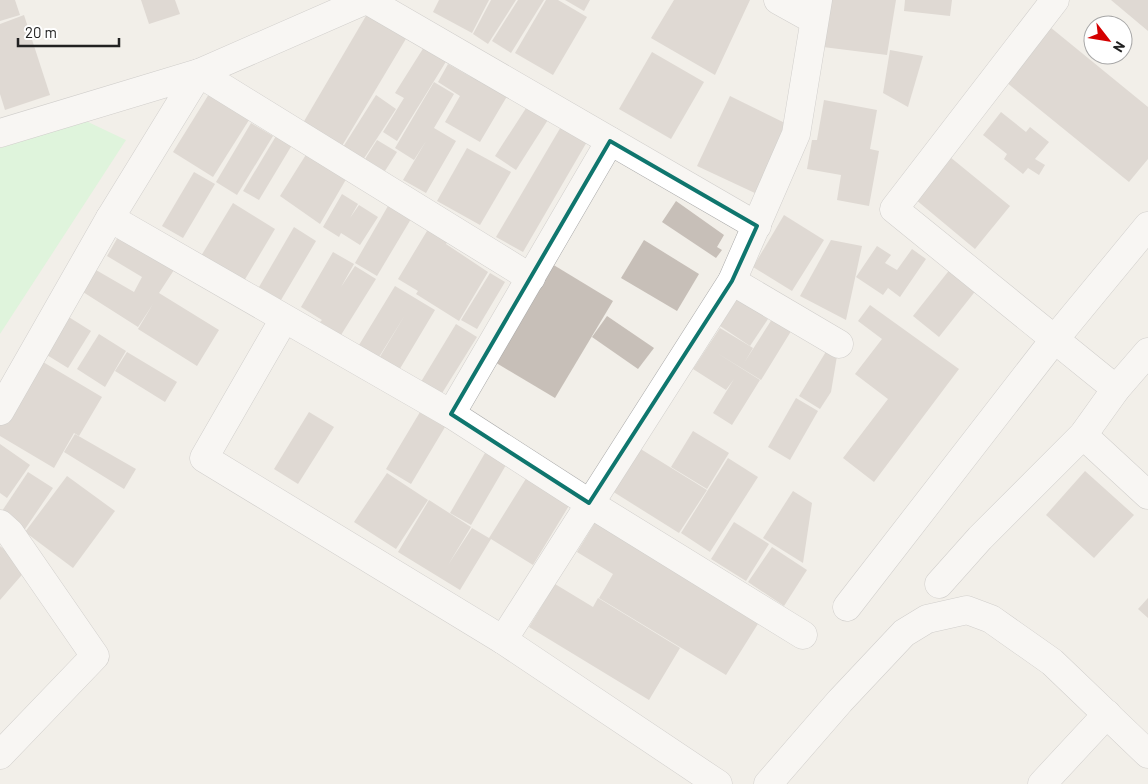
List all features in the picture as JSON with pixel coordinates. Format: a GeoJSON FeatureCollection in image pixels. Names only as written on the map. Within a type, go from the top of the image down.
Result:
{"type":"FeatureCollection","features":[{"type":"Feature","properties":{"kind":"street"},"geometry":{"type":"LineString","coordinates":[[0,133],[199,73],[367,0],[758,226]]}},
{"type":"Feature","properties":{"kind":"street"},"geometry":{"type":"LineString","coordinates":[[503,640],[732,281],[758,226],[796,134],[816,10],[778,0]]}},
{"type":"Feature","properties":{"kind":"street"},"geometry":{"type":"LineString","coordinates":[[1055,0],[894,209],[1116,389]]}},
{"type":"Feature","properties":{"kind":"street"},"geometry":{"type":"LineString","coordinates":[[0,411],[110,218],[199,73]]}},
{"type":"Feature","properties":{"kind":"street"},"geometry":{"type":"LineString","coordinates":[[199,73],[531,278]]}},
{"type":"Feature","properties":{"kind":"street"},"geometry":{"type":"LineString","coordinates":[[451,414],[610,141]]}},
{"type":"Feature","properties":{"kind":"street"},"geometry":{"type":"LineString","coordinates":[[110,218],[451,414],[589,504],[803,635]]}},
{"type":"Feature","properties":{"kind":"street"},"geometry":{"type":"LineString","coordinates":[[848,607],[1054,340],[1148,226]]}},
{"type":"Feature","properties":{"kind":"street"},"geometry":{"type":"LineString","coordinates":[[732,281],[839,344]]}},
{"type":"Feature","properties":{"kind":"street"},"geometry":{"type":"LineString","coordinates":[[284,319],[204,458],[503,640],[718,784]]}},
{"type":"Feature","properties":{"kind":"street"},"geometry":{"type":"LineString","coordinates":[[939,584],[980,538],[1083,436],[1116,389],[1148,352]]}},
{"type":"Feature","properties":{"kind":"street"},"geometry":{"type":"LineString","coordinates":[[1083,436],[1148,495]]}},
{"type":"Feature","properties":{"kind":"street"},"geometry":{"type":"LineString","coordinates":[[0,524],[10,533],[94,656],[0,755]]}},
{"type":"Feature","properties":{"kind":"street"},"geometry":{"type":"LineString","coordinates":[[768,784],[840,701],[904,633],[927,619],[967,610],[991,619],[1022,639],[1052,662],[1148,754]]}},
{"type":"Feature","properties":{"kind":"street"},"geometry":{"type":"LineString","coordinates":[[1042,784],[1107,714]]}},
{"type":"Feature","properties":{"kind":"highlighted area"},"geometry":{"type":"Polygon","coordinates":[[[610,141],[757,226],[732,281],[589,503],[451,414],[610,141]]]}},
{"type":"Feature","properties":{"kind":"green space"},"geometry":{"type":"Polygon","coordinates":[[[86,121],[126,140],[0,334],[0,148],[86,121]]]}},
{"type":"Feature","properties":{"kind":"building"},"geometry":{"type":"Polygon","coordinates":[[[0,0],[15,0],[20,15],[0,21],[0,0]]]}},
{"type":"Feature","properties":{"kind":"building"},"geometry":{"type":"Polygon","coordinates":[[[141,0],[175,0],[180,14],[149,24],[141,0]]]}},
{"type":"Feature","properties":{"kind":"building"},"geometry":{"type":"Polygon","coordinates":[[[439,0],[489,0],[472,33],[433,12],[439,0]]]}},
{"type":"Feature","properties":{"kind":"building"},"geometry":{"type":"Polygon","coordinates":[[[491,0],[516,0],[488,44],[473,34],[491,0]]]}},
{"type":"Feature","properties":{"kind":"building"},"geometry":{"type":"Polygon","coordinates":[[[518,0],[544,0],[511,53],[492,41],[518,0]]]}},
{"type":"Feature","properties":{"kind":"building"},"geometry":{"type":"Polygon","coordinates":[[[546,0],[558,0],[587,17],[553,75],[515,53],[546,0]]]}},
{"type":"Feature","properties":{"kind":"building"},"geometry":{"type":"Polygon","coordinates":[[[565,0],[590,0],[584,11],[565,0]]]}},
{"type":"Feature","properties":{"kind":"building"},"geometry":{"type":"Polygon","coordinates":[[[674,0],[750,0],[715,75],[651,38],[674,0]]]}},
{"type":"Feature","properties":{"kind":"building"},"geometry":{"type":"Polygon","coordinates":[[[828,0],[896,0],[887,55],[823,47],[828,0]]]}},
{"type":"Feature","properties":{"kind":"building"},"geometry":{"type":"Polygon","coordinates":[[[905,0],[952,0],[950,16],[904,11],[905,0]]]}},
{"type":"Feature","properties":{"kind":"building"},"geometry":{"type":"Polygon","coordinates":[[[1111,0],[1148,0],[1148,31],[1133,18],[1133,15],[1129,15],[1111,0]]]}},
{"type":"Feature","properties":{"kind":"building"},"geometry":{"type":"Polygon","coordinates":[[[370,9],[410,32],[342,146],[303,123],[370,9]]]}},
{"type":"Feature","properties":{"kind":"building"},"geometry":{"type":"Polygon","coordinates":[[[24,15],[50,95],[5,110],[0,94],[0,24],[24,15]]]}},
{"type":"Feature","properties":{"kind":"building"},"geometry":{"type":"Polygon","coordinates":[[[1050,27],[1083,54],[1083,65],[1097,65],[1148,107],[1148,159],[1129,182],[1006,82],[1050,27]]]}},
{"type":"Feature","properties":{"kind":"building"},"geometry":{"type":"Polygon","coordinates":[[[424,47],[447,60],[397,141],[383,132],[404,98],[395,93],[424,47]]]}},
{"type":"Feature","properties":{"kind":"building"},"geometry":{"type":"Polygon","coordinates":[[[890,50],[923,56],[908,107],[883,93],[890,50]]]}},
{"type":"Feature","properties":{"kind":"building"},"geometry":{"type":"Polygon","coordinates":[[[652,52],[704,82],[671,139],[619,109],[652,52]]]}},
{"type":"Feature","properties":{"kind":"building"},"geometry":{"type":"Polygon","coordinates":[[[448,64],[471,77],[474,72],[509,93],[480,142],[445,122],[460,96],[438,82],[448,64]]]}},
{"type":"Feature","properties":{"kind":"building"},"geometry":{"type":"Polygon","coordinates":[[[434,82],[454,94],[434,128],[456,141],[426,193],[403,180],[426,141],[414,160],[395,148],[434,82]]]}},
{"type":"Feature","properties":{"kind":"building"},"geometry":{"type":"Polygon","coordinates":[[[209,94],[249,120],[213,177],[173,152],[209,94]]]}},
{"type":"Feature","properties":{"kind":"building"},"geometry":{"type":"Polygon","coordinates":[[[376,95],[396,109],[363,160],[343,147],[376,95]]]}},
{"type":"Feature","properties":{"kind":"building"},"geometry":{"type":"Polygon","coordinates":[[[730,96],[789,125],[757,194],[697,166],[730,96]]]}},
{"type":"Feature","properties":{"kind":"building"},"geometry":{"type":"Polygon","coordinates":[[[824,100],[877,110],[870,149],[879,151],[869,206],[837,200],[841,175],[807,169],[812,140],[817,140],[824,100]]]}},
{"type":"Feature","properties":{"kind":"building"},"geometry":{"type":"Polygon","coordinates":[[[530,102],[551,115],[516,170],[495,156],[530,102]]]}},
{"type":"Feature","properties":{"kind":"building"},"geometry":{"type":"Polygon","coordinates":[[[1001,112],[1026,132],[1030,127],[1049,142],[1035,159],[1045,165],[1039,175],[1028,168],[1023,174],[1004,159],[1007,154],[983,135],[1001,112]]]}},
{"type":"Feature","properties":{"kind":"building"},"geometry":{"type":"Polygon","coordinates":[[[251,123],[273,136],[237,195],[216,182],[251,123]]]}},
{"type":"Feature","properties":{"kind":"building"},"geometry":{"type":"Polygon","coordinates":[[[562,125],[588,140],[523,252],[496,237],[562,125]]]}},
{"type":"Feature","properties":{"kind":"building"},"geometry":{"type":"Polygon","coordinates":[[[276,136],[292,145],[259,200],[243,191],[276,136]]]}},
{"type":"Feature","properties":{"kind":"building"},"geometry":{"type":"Polygon","coordinates":[[[377,140],[397,152],[385,171],[365,159],[377,140]]]}},
{"type":"Feature","properties":{"kind":"building"},"geometry":{"type":"Polygon","coordinates":[[[467,148],[511,172],[480,225],[437,201],[467,148]]]}},
{"type":"Feature","properties":{"kind":"building"},"geometry":{"type":"Polygon","coordinates":[[[307,153],[348,176],[320,224],[280,196],[307,153]]]}},
{"type":"Feature","properties":{"kind":"building"},"geometry":{"type":"Polygon","coordinates":[[[950,157],[1010,206],[975,249],[915,199],[950,157]]]}},
{"type":"Feature","properties":{"kind":"building"},"geometry":{"type":"Polygon","coordinates":[[[194,172],[215,184],[183,238],[162,226],[194,172]]]}},
{"type":"Feature","properties":{"kind":"building"},"geometry":{"type":"Polygon","coordinates":[[[342,194],[358,204],[350,218],[359,205],[378,217],[360,245],[341,233],[339,237],[323,227],[342,194]]]}},
{"type":"Feature","properties":{"kind":"building"},"geometry":{"type":"Polygon","coordinates":[[[676,201],[724,235],[717,247],[722,250],[716,258],[662,222],[676,201]]]}},
{"type":"Feature","properties":{"kind":"building"},"geometry":{"type":"Polygon","coordinates":[[[233,203],[275,229],[244,281],[201,256],[233,203]]]}},
{"type":"Feature","properties":{"kind":"building"},"geometry":{"type":"Polygon","coordinates":[[[388,206],[411,219],[377,276],[355,263],[388,206]]]}},
{"type":"Feature","properties":{"kind":"building"},"geometry":{"type":"Polygon","coordinates":[[[784,215],[824,240],[792,291],[753,267],[784,215]]]}},
{"type":"Feature","properties":{"kind":"building"},"geometry":{"type":"Polygon","coordinates":[[[430,226],[450,237],[446,244],[488,272],[459,321],[416,294],[418,291],[398,279],[430,226]]]}},
{"type":"Feature","properties":{"kind":"building"},"geometry":{"type":"Polygon","coordinates":[[[294,227],[316,241],[281,300],[259,287],[294,227]]]}},
{"type":"Feature","properties":{"kind":"building"},"geometry":{"type":"Polygon","coordinates":[[[118,237],[174,270],[159,293],[219,330],[197,366],[138,329],[153,304],[138,327],[83,292],[96,270],[134,292],[142,277],[107,256],[118,237]]]}},
{"type":"Feature","properties":{"kind":"building"},"geometry":{"type":"Polygon","coordinates":[[[644,240],[699,274],[677,311],[621,278],[644,240]]]}},
{"type":"Feature","properties":{"kind":"building"},"geometry":{"type":"Polygon","coordinates":[[[831,240],[862,246],[846,320],[800,296],[831,240]]]}},
{"type":"Feature","properties":{"kind":"building"},"geometry":{"type":"Polygon","coordinates":[[[877,246],[891,255],[885,263],[897,270],[912,249],[926,259],[900,297],[888,288],[883,295],[856,277],[877,246]]]}},
{"type":"Feature","properties":{"kind":"building"},"geometry":{"type":"Polygon","coordinates":[[[333,252],[354,264],[341,287],[355,266],[376,279],[341,335],[301,307],[333,252]]]}},
{"type":"Feature","properties":{"kind":"building"},"geometry":{"type":"Polygon","coordinates":[[[552,264],[613,301],[555,398],[493,361],[552,264]]]}},
{"type":"Feature","properties":{"kind":"building"},"geometry":{"type":"Polygon","coordinates":[[[951,268],[977,289],[939,337],[913,316],[951,268]]]}},
{"type":"Feature","properties":{"kind":"building"},"geometry":{"type":"Polygon","coordinates":[[[490,273],[505,282],[477,329],[461,320],[490,273]]]}},
{"type":"Feature","properties":{"kind":"building"},"geometry":{"type":"Polygon","coordinates":[[[395,286],[435,310],[398,372],[378,360],[405,315],[379,357],[359,345],[395,286]]]}},
{"type":"Feature","properties":{"kind":"building"},"geometry":{"type":"Polygon","coordinates":[[[738,298],[768,319],[750,346],[720,326],[738,298]]]}},
{"type":"Feature","properties":{"kind":"building"},"geometry":{"type":"Polygon","coordinates":[[[870,305],[959,369],[874,482],[843,458],[888,399],[855,374],[882,339],[858,321],[870,305]]]}},
{"type":"Feature","properties":{"kind":"building"},"geometry":{"type":"Polygon","coordinates":[[[64,314],[91,331],[68,368],[42,352],[64,314]]]}},
{"type":"Feature","properties":{"kind":"building"},"geometry":{"type":"Polygon","coordinates":[[[607,316],[654,348],[638,369],[592,337],[607,316]]]}},
{"type":"Feature","properties":{"kind":"building"},"geometry":{"type":"Polygon","coordinates":[[[774,316],[793,328],[761,380],[717,353],[760,380],[732,425],[713,413],[734,379],[726,390],[693,369],[720,328],[753,348],[744,363],[774,316]]]}},
{"type":"Feature","properties":{"kind":"building"},"geometry":{"type":"Polygon","coordinates":[[[456,324],[477,337],[439,398],[419,385],[456,324]]]}},
{"type":"Feature","properties":{"kind":"building"},"geometry":{"type":"Polygon","coordinates":[[[99,334],[126,351],[105,387],[77,369],[99,334]]]}},
{"type":"Feature","properties":{"kind":"building"},"geometry":{"type":"Polygon","coordinates":[[[827,350],[837,356],[831,392],[820,409],[799,396],[827,350]]]}},
{"type":"Feature","properties":{"kind":"building"},"geometry":{"type":"Polygon","coordinates":[[[127,352],[177,382],[165,402],[115,371],[127,352]]]}},
{"type":"Feature","properties":{"kind":"building"},"geometry":{"type":"Polygon","coordinates":[[[38,359],[102,397],[79,436],[74,433],[54,468],[0,436],[0,422],[38,359]]]}},
{"type":"Feature","properties":{"kind":"building"},"geometry":{"type":"Polygon","coordinates":[[[796,398],[818,411],[790,460],[768,447],[796,398]]]}},
{"type":"Feature","properties":{"kind":"building"},"geometry":{"type":"Polygon","coordinates":[[[423,407],[448,422],[411,484],[386,469],[423,407]]]}},
{"type":"Feature","properties":{"kind":"building"},"geometry":{"type":"Polygon","coordinates":[[[309,412],[334,427],[298,484],[274,469],[309,412]]]}},
{"type":"Feature","properties":{"kind":"building"},"geometry":{"type":"Polygon","coordinates":[[[693,431],[729,453],[707,489],[671,467],[693,431]]]}},
{"type":"Feature","properties":{"kind":"building"},"geometry":{"type":"Polygon","coordinates":[[[75,434],[136,469],[124,489],[64,452],[75,434]]]}},
{"type":"Feature","properties":{"kind":"building"},"geometry":{"type":"Polygon","coordinates":[[[0,444],[30,465],[7,498],[0,493],[0,444]]]}},
{"type":"Feature","properties":{"kind":"building"},"geometry":{"type":"Polygon","coordinates":[[[639,448],[707,490],[679,533],[612,491],[639,448]]]}},
{"type":"Feature","properties":{"kind":"building"},"geometry":{"type":"Polygon","coordinates":[[[485,453],[506,465],[471,525],[450,513],[485,453]]]}},
{"type":"Feature","properties":{"kind":"building"},"geometry":{"type":"Polygon","coordinates":[[[728,458],[758,477],[710,552],[681,533],[728,458]]]}},
{"type":"Feature","properties":{"kind":"building"},"geometry":{"type":"Polygon","coordinates":[[[1085,471],[1134,515],[1094,558],[1046,515],[1085,471]]]}},
{"type":"Feature","properties":{"kind":"building"},"geometry":{"type":"Polygon","coordinates":[[[28,472],[53,488],[23,532],[0,514],[28,472]]]}},
{"type":"Feature","properties":{"kind":"building"},"geometry":{"type":"Polygon","coordinates":[[[387,473],[428,500],[396,549],[354,522],[387,473]]]}},
{"type":"Feature","properties":{"kind":"building"},"geometry":{"type":"Polygon","coordinates":[[[67,476],[115,511],[73,568],[25,532],[67,476]]]}},
{"type":"Feature","properties":{"kind":"building"},"geometry":{"type":"Polygon","coordinates":[[[527,477],[570,504],[533,565],[491,539],[460,590],[398,552],[429,500],[471,527],[448,565],[472,528],[489,538],[527,477]]]}},
{"type":"Feature","properties":{"kind":"building"},"geometry":{"type":"Polygon","coordinates":[[[793,491],[812,503],[803,563],[763,538],[793,491]]]}},
{"type":"Feature","properties":{"kind":"building"},"geometry":{"type":"Polygon","coordinates":[[[596,521],[761,619],[726,675],[599,598],[613,574],[577,552],[596,521]]]}},
{"type":"Feature","properties":{"kind":"building"},"geometry":{"type":"Polygon","coordinates":[[[734,522],[769,544],[746,581],[711,559],[734,522]]]}},
{"type":"Feature","properties":{"kind":"building"},"geometry":{"type":"Polygon","coordinates":[[[0,546],[27,569],[0,600],[0,546]]]}},
{"type":"Feature","properties":{"kind":"building"},"geometry":{"type":"Polygon","coordinates":[[[772,547],[807,570],[784,606],[748,582],[772,547]]]}},
{"type":"Feature","properties":{"kind":"building"},"geometry":{"type":"Polygon","coordinates":[[[555,584],[593,607],[598,598],[680,648],[649,700],[529,627],[555,584]]]}},
{"type":"Feature","properties":{"kind":"building"},"geometry":{"type":"Polygon","coordinates":[[[1148,598],[1148,618],[1138,609],[1148,598]]]}}]}
